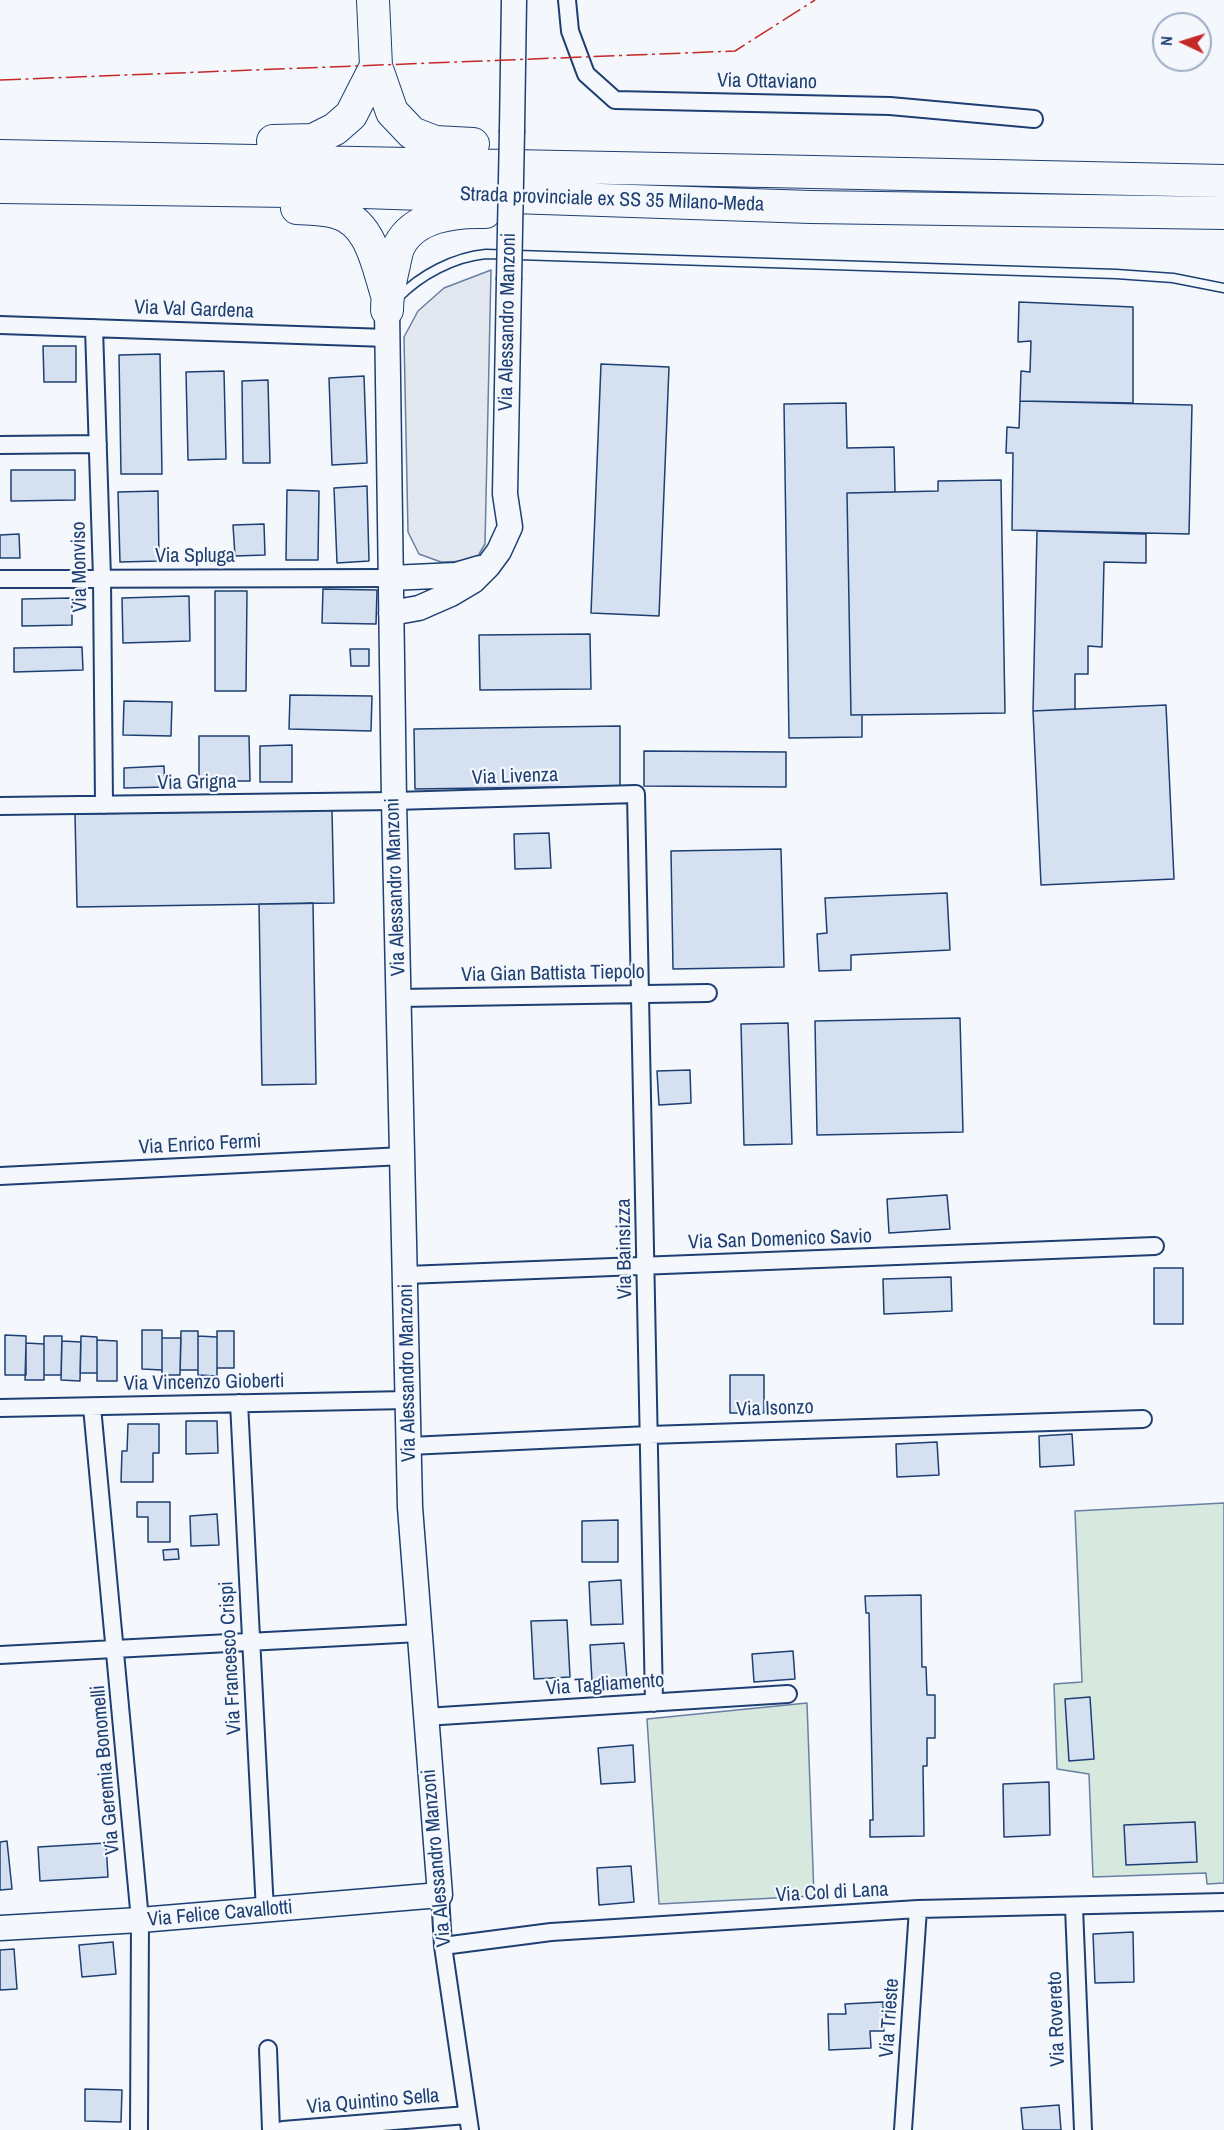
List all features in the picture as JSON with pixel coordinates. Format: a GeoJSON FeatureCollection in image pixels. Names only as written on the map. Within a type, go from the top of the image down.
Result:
{"type":"FeatureCollection","features":[{"type":"Feature","properties":{"kind":"highway"},"geometry":{"type":"LineString","coordinates":[[373,0],[376,66],[392,112],[412,133],[435,142],[550,150],[574,165]]}},
{"type":"Feature","properties":{"kind":"highway"},"geometry":{"type":"LineString","coordinates":[[162,158],[191,143],[313,140],[335,129],[351,115],[376,66]]}},
{"type":"Feature","properties":{"kind":"highway","name":"Strada provinciale ex SS 35 Milano-Meda"},"geometry":{"type":"LineString","coordinates":[[0,156],[574,165],[803,173],[1224,181]]}},
{"type":"Feature","properties":{"kind":"highway","name":"Strada provinciale ex SS 35 Milano-Meda"},"geometry":{"type":"LineString","coordinates":[[0,187],[216,189],[811,207],[1224,213]]}},
{"type":"Feature","properties":{"kind":"highway"},"geometry":{"type":"LineString","coordinates":[[216,189],[252,205],[324,210],[353,220],[361,227],[370,243],[387,314]]}},
{"type":"Feature","properties":{"kind":"highway"},"geometry":{"type":"LineString","coordinates":[[387,314],[398,247],[413,228],[426,220],[448,214],[480,212],[564,215],[606,199]]}},
{"type":"Feature","properties":{"kind":"street","name":"Via Alessandro Manzoni"},"geometry":{"type":"LineString","coordinates":[[391,613],[419,608],[473,581],[499,551],[510,527],[505,494],[514,0]]}},
{"type":"Feature","properties":{"kind":"street","name":"Via Ottaviano"},"geometry":{"type":"LineString","coordinates":[[567,0],[570,31],[586,75],[615,100],[890,106],[1034,119]]}},
{"type":"Feature","properties":{"kind":"street","name":"Via Alessandro Manzoni"},"geometry":{"type":"LineString","coordinates":[[387,314],[394,801],[410,1507],[443,1946],[469,2123]]}},
{"type":"Feature","properties":{"kind":"street","name":"Via Val Gardena"},"geometry":{"type":"LineString","coordinates":[[0,325],[94,328],[387,314]]}},
{"type":"Feature","properties":{"kind":"street","name":"Via Monviso"},"geometry":{"type":"LineString","coordinates":[[94,328],[102,578],[104,805]]}},
{"type":"Feature","properties":{"kind":"street"},"geometry":{"type":"LineString","coordinates":[[0,446],[98,444]]}},
{"type":"Feature","properties":{"kind":"street"},"geometry":{"type":"LineString","coordinates":[[391,578],[456,575],[488,566]]}},
{"type":"Feature","properties":{"kind":"street","name":"Via Spluga"},"geometry":{"type":"LineString","coordinates":[[0,579],[391,578]]}},
{"type":"Feature","properties":{"kind":"street","name":"Via Livenza"},"geometry":{"type":"LineString","coordinates":[[394,801],[636,794]]}},
{"type":"Feature","properties":{"kind":"street","name":"Via Bainsizza"},"geometry":{"type":"LineString","coordinates":[[636,794],[654,1703]]}},
{"type":"Feature","properties":{"kind":"street","name":"Via Grigna"},"geometry":{"type":"LineString","coordinates":[[0,806],[394,801]]}},
{"type":"Feature","properties":{"kind":"street","name":"Via Gian Battista Tiepolo"},"geometry":{"type":"LineString","coordinates":[[399,998],[708,993]]}},
{"type":"Feature","properties":{"kind":"street","name":"Via Enrico Fermi"},"geometry":{"type":"LineString","coordinates":[[0,1176],[403,1156]]}},
{"type":"Feature","properties":{"kind":"street","name":"Via San Domenico Savio"},"geometry":{"type":"LineString","coordinates":[[406,1275],[1155,1246]]}},
{"type":"Feature","properties":{"kind":"street","name":"Via Vincenzo Gioberti"},"geometry":{"type":"LineString","coordinates":[[0,1408],[408,1400]]}},
{"type":"Feature","properties":{"kind":"street","name":"Via Francesco Crispi"},"geometry":{"type":"LineString","coordinates":[[239,1402],[265,1911]]}},
{"type":"Feature","properties":{"kind":"street","name":"Via Geremia Bonomelli"},"geometry":{"type":"LineString","coordinates":[[92,1407],[140,1920],[139,2130]]}},
{"type":"Feature","properties":{"kind":"street","name":"Via Isonzo"},"geometry":{"type":"LineString","coordinates":[[409,1446],[649,1435],[1143,1419]]}},
{"type":"Feature","properties":{"kind":"street"},"geometry":{"type":"LineString","coordinates":[[0,1655],[116,1647],[419,1633]]}},
{"type":"Feature","properties":{"kind":"street","name":"Via Tagliamento"},"geometry":{"type":"LineString","coordinates":[[425,1717],[788,1694]]}},
{"type":"Feature","properties":{"kind":"street","name":"Via Felice Cavallotti"},"geometry":{"type":"LineString","coordinates":[[0,1928],[265,1911],[440,1895]]}},
{"type":"Feature","properties":{"kind":"street","name":"Via Col di Lana"},"geometry":{"type":"LineString","coordinates":[[443,1946],[551,1932],[918,1909],[1224,1902]]}},
{"type":"Feature","properties":{"kind":"street","name":"Via Rovereto"},"geometry":{"type":"LineString","coordinates":[[1074,1907],[1083,2130]]}},
{"type":"Feature","properties":{"kind":"street","name":"Via Trieste"},"geometry":{"type":"LineString","coordinates":[[903,2130],[918,1909]]}},
{"type":"Feature","properties":{"kind":"street"},"geometry":{"type":"LineString","coordinates":[[268,2049],[272,2130]]}},
{"type":"Feature","properties":{"kind":"street","name":"Via Quintino Sella"},"geometry":{"type":"LineString","coordinates":[[283,2130],[469,2123]]}},
{"type":"Feature","properties":{"kind":"lane"},"geometry":{"type":"LineString","coordinates":[[387,314],[404,291],[443,266],[486,254],[1116,274],[1173,278],[1224,288]]}},
{"type":"Feature","properties":{"kind":"shaded area"},"geometry":{"type":"Polygon","coordinates":[[[491,270],[485,544],[475,561],[441,562],[419,554],[408,532],[404,337],[418,311],[444,288],[491,270]]]}},
{"type":"Feature","properties":{"kind":"shaded area"},"geometry":{"type":"Polygon","coordinates":[[[1224,1503],[1224,1883],[1207,1884],[1206,1873],[1093,1877],[1089,1774],[1057,1769],[1054,1684],[1082,1682],[1075,1511],[1224,1503]]]}},
{"type":"Feature","properties":{"kind":"shaded area"},"geometry":{"type":"Polygon","coordinates":[[[807,1703],[814,1896],[659,1904],[647,1719],[807,1703]]]}},
{"type":"Feature","properties":{"kind":"building"},"geometry":{"type":"Polygon","coordinates":[[[1019,302],[1133,307],[1133,403],[1020,401],[1021,371],[1030,372],[1031,341],[1018,342],[1019,302]]]}},
{"type":"Feature","properties":{"kind":"building"},"geometry":{"type":"Polygon","coordinates":[[[43,346],[76,346],[76,382],[44,382],[43,346]]]}},
{"type":"Feature","properties":{"kind":"building"},"geometry":{"type":"Polygon","coordinates":[[[160,354],[162,474],[121,474],[119,355],[160,354]]]}},
{"type":"Feature","properties":{"kind":"building"},"geometry":{"type":"Polygon","coordinates":[[[601,364],[669,367],[659,616],[591,613],[601,364]]]}},
{"type":"Feature","properties":{"kind":"building"},"geometry":{"type":"Polygon","coordinates":[[[224,371],[226,459],[188,460],[186,372],[224,371]]]}},
{"type":"Feature","properties":{"kind":"building"},"geometry":{"type":"Polygon","coordinates":[[[364,376],[367,463],[332,465],[329,378],[364,376]]]}},
{"type":"Feature","properties":{"kind":"building"},"geometry":{"type":"Polygon","coordinates":[[[268,380],[270,463],[243,463],[242,381],[268,380]]]}},
{"type":"Feature","properties":{"kind":"building"},"geometry":{"type":"Polygon","coordinates":[[[1020,401],[1192,405],[1189,534],[1012,530],[1013,453],[1006,453],[1007,427],[1019,428],[1020,401]]]}},
{"type":"Feature","properties":{"kind":"building"},"geometry":{"type":"Polygon","coordinates":[[[846,403],[847,448],[894,447],[895,492],[847,493],[851,715],[862,715],[862,737],[789,738],[784,404],[846,403]]]}},
{"type":"Feature","properties":{"kind":"building"},"geometry":{"type":"Polygon","coordinates":[[[11,470],[75,470],[75,500],[11,501],[11,470]]]}},
{"type":"Feature","properties":{"kind":"building"},"geometry":{"type":"Polygon","coordinates":[[[1001,480],[1005,713],[851,715],[847,493],[938,491],[938,481],[1001,480]]]}},
{"type":"Feature","properties":{"kind":"building"},"geometry":{"type":"Polygon","coordinates":[[[367,486],[369,561],[337,563],[334,488],[367,486]]]}},
{"type":"Feature","properties":{"kind":"building"},"geometry":{"type":"Polygon","coordinates":[[[287,490],[319,491],[318,560],[286,560],[287,490]]]}},
{"type":"Feature","properties":{"kind":"building"},"geometry":{"type":"Polygon","coordinates":[[[158,491],[159,561],[120,562],[118,492],[158,491]]]}},
{"type":"Feature","properties":{"kind":"building"},"geometry":{"type":"Polygon","coordinates":[[[264,524],[265,555],[235,556],[233,525],[264,524]]]}},
{"type":"Feature","properties":{"kind":"building"},"geometry":{"type":"Polygon","coordinates":[[[1037,531],[1146,534],[1146,563],[1104,562],[1102,647],[1088,646],[1088,674],[1075,674],[1075,709],[1033,711],[1037,531]]]}},
{"type":"Feature","properties":{"kind":"building"},"geometry":{"type":"Polygon","coordinates":[[[19,534],[20,558],[0,558],[0,535],[19,534]]]}},
{"type":"Feature","properties":{"kind":"building"},"geometry":{"type":"Polygon","coordinates":[[[323,589],[377,590],[376,624],[322,623],[323,589]]]}},
{"type":"Feature","properties":{"kind":"building"},"geometry":{"type":"Polygon","coordinates":[[[215,591],[247,591],[246,691],[215,691],[215,591]]]}},
{"type":"Feature","properties":{"kind":"building"},"geometry":{"type":"Polygon","coordinates":[[[189,596],[190,641],[123,643],[122,598],[189,596]]]}},
{"type":"Feature","properties":{"kind":"building"},"geometry":{"type":"Polygon","coordinates":[[[72,598],[72,625],[22,626],[22,599],[72,598]]]}},
{"type":"Feature","properties":{"kind":"building"},"geometry":{"type":"Polygon","coordinates":[[[590,634],[591,689],[480,690],[479,635],[590,634]]]}},
{"type":"Feature","properties":{"kind":"building"},"geometry":{"type":"Polygon","coordinates":[[[82,647],[83,670],[14,672],[14,648],[82,647]]]}},
{"type":"Feature","properties":{"kind":"building"},"geometry":{"type":"Polygon","coordinates":[[[350,649],[369,649],[369,666],[351,666],[350,649]]]}},
{"type":"Feature","properties":{"kind":"building"},"geometry":{"type":"Polygon","coordinates":[[[290,695],[372,696],[371,731],[289,729],[290,695]]]}},
{"type":"Feature","properties":{"kind":"building"},"geometry":{"type":"Polygon","coordinates":[[[124,701],[172,702],[171,736],[123,735],[124,701]]]}},
{"type":"Feature","properties":{"kind":"building"},"geometry":{"type":"Polygon","coordinates":[[[1166,705],[1174,879],[1041,885],[1033,711],[1166,705]]]}},
{"type":"Feature","properties":{"kind":"building"},"geometry":{"type":"Polygon","coordinates":[[[620,726],[620,786],[415,789],[414,729],[620,726]]]}},
{"type":"Feature","properties":{"kind":"building"},"geometry":{"type":"Polygon","coordinates":[[[199,736],[249,736],[250,781],[199,781],[199,736]]]}},
{"type":"Feature","properties":{"kind":"building"},"geometry":{"type":"Polygon","coordinates":[[[292,745],[292,782],[260,782],[260,746],[292,745]]]}},
{"type":"Feature","properties":{"kind":"building"},"geometry":{"type":"Polygon","coordinates":[[[644,751],[786,752],[786,787],[644,786],[644,751]]]}},
{"type":"Feature","properties":{"kind":"building"},"geometry":{"type":"Polygon","coordinates":[[[164,766],[165,787],[124,788],[124,768],[164,766]]]}},
{"type":"Feature","properties":{"kind":"building"},"geometry":{"type":"Polygon","coordinates":[[[332,810],[334,903],[77,907],[75,814],[332,810]]]}},
{"type":"Feature","properties":{"kind":"building"},"geometry":{"type":"Polygon","coordinates":[[[549,833],[551,868],[515,869],[514,834],[549,833]]]}},
{"type":"Feature","properties":{"kind":"building"},"geometry":{"type":"Polygon","coordinates":[[[781,849],[784,967],[673,969],[671,851],[781,849]]]}},
{"type":"Feature","properties":{"kind":"building"},"geometry":{"type":"Polygon","coordinates":[[[947,893],[950,950],[851,955],[851,970],[819,971],[817,934],[827,933],[825,898],[947,893]]]}},
{"type":"Feature","properties":{"kind":"building"},"geometry":{"type":"Polygon","coordinates":[[[313,903],[316,1084],[262,1085],[259,904],[313,903]]]}},
{"type":"Feature","properties":{"kind":"building"},"geometry":{"type":"Polygon","coordinates":[[[960,1018],[963,1132],[817,1135],[815,1021],[960,1018]]]}},
{"type":"Feature","properties":{"kind":"building"},"geometry":{"type":"Polygon","coordinates":[[[788,1023],[792,1144],[744,1145],[741,1024],[788,1023]]]}},
{"type":"Feature","properties":{"kind":"building"},"geometry":{"type":"Polygon","coordinates":[[[690,1070],[691,1103],[659,1105],[657,1071],[690,1070]]]}},
{"type":"Feature","properties":{"kind":"building"},"geometry":{"type":"Polygon","coordinates":[[[947,1195],[950,1229],[889,1233],[887,1199],[947,1195]]]}},
{"type":"Feature","properties":{"kind":"building"},"geometry":{"type":"Polygon","coordinates":[[[1154,1268],[1183,1268],[1183,1324],[1154,1324],[1154,1268]]]}},
{"type":"Feature","properties":{"kind":"building"},"geometry":{"type":"Polygon","coordinates":[[[951,1277],[952,1311],[884,1314],[883,1279],[951,1277]]]}},
{"type":"Feature","properties":{"kind":"building"},"geometry":{"type":"Polygon","coordinates":[[[142,1330],[162,1330],[162,1370],[142,1369],[142,1330]]]}},
{"type":"Feature","properties":{"kind":"building"},"geometry":{"type":"Polygon","coordinates":[[[181,1331],[198,1331],[198,1370],[180,1370],[181,1331]]]}},
{"type":"Feature","properties":{"kind":"building"},"geometry":{"type":"Polygon","coordinates":[[[217,1331],[234,1331],[234,1368],[217,1368],[217,1331]]]}},
{"type":"Feature","properties":{"kind":"building"},"geometry":{"type":"Polygon","coordinates":[[[5,1335],[26,1336],[26,1375],[5,1375],[5,1335]]]}},
{"type":"Feature","properties":{"kind":"building"},"geometry":{"type":"Polygon","coordinates":[[[44,1336],[62,1336],[61,1375],[44,1375],[44,1336]]]}},
{"type":"Feature","properties":{"kind":"building"},"geometry":{"type":"Polygon","coordinates":[[[81,1336],[97,1337],[97,1373],[80,1373],[81,1336]]]}},
{"type":"Feature","properties":{"kind":"building"},"geometry":{"type":"Polygon","coordinates":[[[198,1336],[217,1337],[217,1376],[198,1375],[198,1336]]]}},
{"type":"Feature","properties":{"kind":"building"},"geometry":{"type":"Polygon","coordinates":[[[162,1338],[181,1338],[180,1375],[162,1375],[162,1338]]]}},
{"type":"Feature","properties":{"kind":"building"},"geometry":{"type":"Polygon","coordinates":[[[97,1340],[117,1341],[117,1381],[97,1381],[97,1340]]]}},
{"type":"Feature","properties":{"kind":"building"},"geometry":{"type":"Polygon","coordinates":[[[62,1341],[81,1342],[80,1381],[61,1380],[62,1341]]]}},
{"type":"Feature","properties":{"kind":"building"},"geometry":{"type":"Polygon","coordinates":[[[26,1343],[44,1344],[44,1380],[25,1380],[26,1343]]]}},
{"type":"Feature","properties":{"kind":"building"},"geometry":{"type":"Polygon","coordinates":[[[730,1375],[764,1375],[764,1413],[730,1413],[730,1375]]]}},
{"type":"Feature","properties":{"kind":"building"},"geometry":{"type":"Polygon","coordinates":[[[186,1421],[217,1421],[218,1453],[186,1454],[186,1421]]]}},
{"type":"Feature","properties":{"kind":"building"},"geometry":{"type":"Polygon","coordinates":[[[128,1424],[159,1424],[159,1453],[153,1453],[153,1482],[121,1482],[122,1451],[127,1451],[128,1424]]]}},
{"type":"Feature","properties":{"kind":"building"},"geometry":{"type":"Polygon","coordinates":[[[1072,1434],[1074,1465],[1040,1467],[1039,1436],[1072,1434]]]}},
{"type":"Feature","properties":{"kind":"building"},"geometry":{"type":"Polygon","coordinates":[[[937,1442],[939,1475],[897,1477],[896,1444],[937,1442]]]}},
{"type":"Feature","properties":{"kind":"building"},"geometry":{"type":"Polygon","coordinates":[[[137,1502],[170,1502],[170,1542],[148,1542],[148,1517],[137,1517],[137,1502]]]}},
{"type":"Feature","properties":{"kind":"building"},"geometry":{"type":"Polygon","coordinates":[[[217,1514],[219,1545],[191,1546],[190,1516],[217,1514]]]}},
{"type":"Feature","properties":{"kind":"building"},"geometry":{"type":"Polygon","coordinates":[[[618,1520],[618,1562],[582,1562],[582,1521],[618,1520]]]}},
{"type":"Feature","properties":{"kind":"building"},"geometry":{"type":"Polygon","coordinates":[[[178,1549],[179,1559],[164,1560],[163,1550],[178,1549]]]}},
{"type":"Feature","properties":{"kind":"building"},"geometry":{"type":"Polygon","coordinates":[[[621,1580],[623,1624],[591,1625],[589,1582],[621,1580]]]}},
{"type":"Feature","properties":{"kind":"building"},"geometry":{"type":"Polygon","coordinates":[[[921,1595],[922,1667],[926,1667],[927,1695],[935,1695],[935,1738],[927,1738],[927,1766],[923,1766],[924,1836],[870,1837],[870,1820],[873,1820],[869,1613],[866,1613],[865,1596],[921,1595]]]}},
{"type":"Feature","properties":{"kind":"building"},"geometry":{"type":"Polygon","coordinates":[[[567,1620],[570,1677],[534,1679],[531,1621],[567,1620]]]}},
{"type":"Feature","properties":{"kind":"building"},"geometry":{"type":"Polygon","coordinates":[[[624,1643],[627,1679],[592,1682],[590,1645],[624,1643]]]}},
{"type":"Feature","properties":{"kind":"building"},"geometry":{"type":"Polygon","coordinates":[[[793,1651],[795,1679],[754,1682],[752,1654],[793,1651]]]}},
{"type":"Feature","properties":{"kind":"building"},"geometry":{"type":"Polygon","coordinates":[[[1090,1697],[1094,1759],[1069,1761],[1065,1699],[1090,1697]]]}},
{"type":"Feature","properties":{"kind":"building"},"geometry":{"type":"Polygon","coordinates":[[[633,1745],[635,1782],[601,1784],[598,1748],[633,1745]]]}},
{"type":"Feature","properties":{"kind":"building"},"geometry":{"type":"Polygon","coordinates":[[[1049,1782],[1050,1835],[1004,1837],[1003,1784],[1049,1782]]]}},
{"type":"Feature","properties":{"kind":"building"},"geometry":{"type":"Polygon","coordinates":[[[1195,1822],[1197,1862],[1126,1865],[1124,1825],[1195,1822]]]}},
{"type":"Feature","properties":{"kind":"building"},"geometry":{"type":"Polygon","coordinates":[[[7,1841],[12,1889],[0,1890],[0,1842],[7,1841]]]}},
{"type":"Feature","properties":{"kind":"building"},"geometry":{"type":"Polygon","coordinates":[[[106,1843],[108,1877],[40,1881],[38,1847],[106,1843]]]}},
{"type":"Feature","properties":{"kind":"building"},"geometry":{"type":"Polygon","coordinates":[[[631,1866],[634,1902],[599,1905],[597,1868],[631,1866]]]}},
{"type":"Feature","properties":{"kind":"building"},"geometry":{"type":"Polygon","coordinates":[[[1133,1932],[1134,1982],[1095,1983],[1093,1934],[1133,1932]]]}},
{"type":"Feature","properties":{"kind":"building"},"geometry":{"type":"Polygon","coordinates":[[[113,1942],[116,1974],[82,1977],[79,1945],[113,1942]]]}},
{"type":"Feature","properties":{"kind":"building"},"geometry":{"type":"Polygon","coordinates":[[[14,1949],[17,1989],[0,1990],[0,1950],[14,1949]]]}},
{"type":"Feature","properties":{"kind":"building"},"geometry":{"type":"Polygon","coordinates":[[[883,2002],[884,2031],[870,2031],[871,2048],[829,2050],[828,2014],[846,2014],[845,2004],[883,2002]]]}},
{"type":"Feature","properties":{"kind":"building"},"geometry":{"type":"Polygon","coordinates":[[[85,2089],[122,2090],[121,2122],[85,2121],[85,2089]]]}},
{"type":"Feature","properties":{"kind":"building"},"geometry":{"type":"Polygon","coordinates":[[[1059,2105],[1061,2130],[1023,2130],[1021,2108],[1059,2105]]]}},
{"type":"Feature","properties":{"kind":"power"},"geometry":{"type":"LineString","coordinates":[[0,80],[735,51],[815,0]]}}]}
